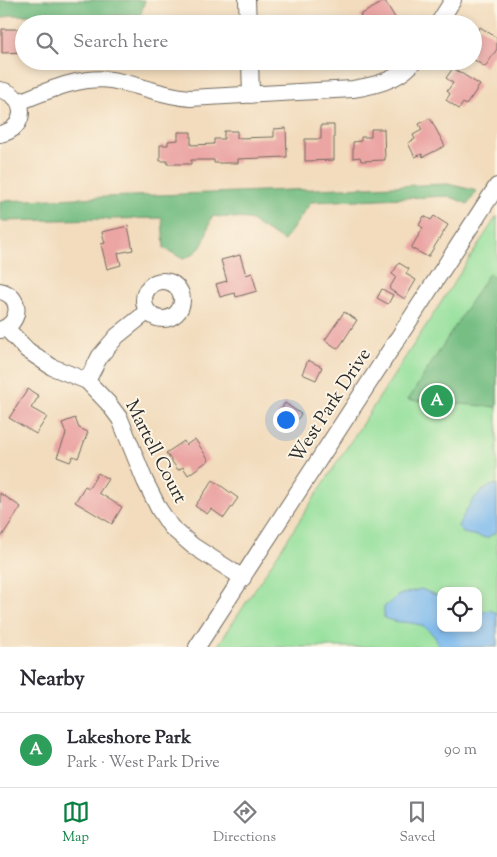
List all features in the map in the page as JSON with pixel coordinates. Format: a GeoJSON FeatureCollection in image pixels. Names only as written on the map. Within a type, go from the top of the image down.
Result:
{"type":"FeatureCollection","features":[{"type":"Feature","properties":{"kind":"street"},"geometry":{"type":"LineString","coordinates":[[247,0],[248,15]]}},
{"type":"Feature","properties":{"kind":"street"},"geometry":{"type":"LineString","coordinates":[[444,15],[453,0]]}},
{"type":"Feature","properties":{"kind":"street"},"geometry":{"type":"LineString","coordinates":[[250,70],[251,95]]}},
{"type":"Feature","properties":{"kind":"street"},"geometry":{"type":"LineString","coordinates":[[18,102],[67,85],[92,80],[118,82],[172,96],[190,98],[328,92],[366,87],[398,74],[403,70]]}},
{"type":"Feature","properties":{"kind":"street"},"geometry":{"type":"LineString","coordinates":[[0,90],[8,92],[18,102],[21,109],[18,124],[7,133],[0,134]]}},
{"type":"Feature","properties":{"kind":"street","name":"West Park Drive"},"geometry":{"type":"LineString","coordinates":[[197,647],[497,186]]}},
{"type":"Feature","properties":{"kind":"street","name":"Martell Court"},"geometry":{"type":"LineString","coordinates":[[0,291],[9,295],[16,306],[15,319],[3,329],[27,350],[52,367],[87,381],[120,419],[145,481],[159,509],[172,527],[193,546],[243,578]]}},
{"type":"Feature","properties":{"kind":"street"},"geometry":{"type":"LineString","coordinates":[[87,381],[100,356],[117,336],[147,312]]}},
{"type":"Feature","properties":{"kind":"green space"},"geometry":{"type":"Polygon","coordinates":[[[0,0],[145,0],[140,15],[11,15],[0,19],[0,0]]]}},
{"type":"Feature","properties":{"kind":"green space"},"geometry":{"type":"Polygon","coordinates":[[[448,184],[477,191],[468,204],[448,196],[311,202],[284,241],[248,219],[212,216],[201,247],[183,259],[164,248],[162,218],[0,221],[0,201],[448,184]]]}},
{"type":"Feature","properties":{"kind":"green space"},"geometry":{"type":"Polygon","coordinates":[[[497,216],[497,647],[217,647],[497,216]]]}},
{"type":"Feature","properties":{"kind":"green space"},"geometry":{"type":"Polygon","coordinates":[[[489,273],[497,279],[497,407],[408,400],[489,273]]]}},
{"type":"Feature","properties":{"kind":"water"},"geometry":{"type":"Polygon","coordinates":[[[497,484],[497,531],[487,538],[463,533],[458,526],[473,500],[483,490],[497,484]]]}},
{"type":"Feature","properties":{"kind":"water"},"geometry":{"type":"Polygon","coordinates":[[[421,589],[437,595],[437,632],[482,632],[482,612],[490,610],[497,613],[497,647],[439,647],[434,636],[423,626],[384,618],[384,607],[399,595],[421,589]]]}},
{"type":"Feature","properties":{"kind":"building"},"geometry":{"type":"Polygon","coordinates":[[[385,1],[393,15],[360,15],[385,1]]]}},
{"type":"Feature","properties":{"kind":"building"},"geometry":{"type":"Polygon","coordinates":[[[482,28],[497,38],[497,49],[485,67],[482,65],[482,28]]]}},
{"type":"Feature","properties":{"kind":"building"},"geometry":{"type":"Polygon","coordinates":[[[2,29],[15,29],[15,52],[2,53],[2,29]]]}},
{"type":"Feature","properties":{"kind":"building"},"geometry":{"type":"Polygon","coordinates":[[[452,70],[456,70],[480,85],[466,105],[463,103],[459,109],[446,100],[450,94],[447,91],[453,83],[446,78],[452,70]]]}},
{"type":"Feature","properties":{"kind":"building"},"geometry":{"type":"Polygon","coordinates":[[[430,118],[445,146],[423,157],[422,154],[415,157],[408,143],[415,139],[413,135],[422,130],[419,124],[430,118]]]}},
{"type":"Feature","properties":{"kind":"building"},"geometry":{"type":"Polygon","coordinates":[[[321,125],[334,125],[334,160],[305,161],[305,139],[321,139],[321,125]]]}},
{"type":"Feature","properties":{"kind":"building"},"geometry":{"type":"Polygon","coordinates":[[[286,128],[287,157],[238,159],[238,163],[214,163],[214,160],[191,160],[191,164],[167,164],[167,161],[160,161],[160,145],[168,145],[168,141],[178,140],[178,132],[191,132],[191,145],[214,144],[214,139],[224,139],[224,131],[237,131],[237,138],[274,137],[274,129],[286,128]]]}},
{"type":"Feature","properties":{"kind":"building"},"geometry":{"type":"Polygon","coordinates":[[[371,129],[384,129],[385,160],[361,161],[360,157],[353,158],[353,142],[361,141],[361,137],[371,137],[371,129]]]}},
{"type":"Feature","properties":{"kind":"building"},"geometry":{"type":"Polygon","coordinates":[[[424,216],[431,220],[434,216],[448,225],[428,257],[411,248],[423,228],[419,225],[424,216]]]}},
{"type":"Feature","properties":{"kind":"building"},"geometry":{"type":"Polygon","coordinates":[[[128,226],[133,250],[118,253],[121,265],[107,269],[101,244],[105,243],[102,232],[128,226]]]}},
{"type":"Feature","properties":{"kind":"building"},"geometry":{"type":"Polygon","coordinates":[[[240,255],[246,275],[252,273],[257,291],[236,297],[235,293],[220,297],[216,284],[227,281],[221,260],[240,255]]]}},
{"type":"Feature","properties":{"kind":"building"},"geometry":{"type":"Polygon","coordinates":[[[399,263],[409,269],[406,274],[416,280],[405,299],[389,289],[396,277],[392,274],[399,263]]]}},
{"type":"Feature","properties":{"kind":"building"},"geometry":{"type":"Polygon","coordinates":[[[382,289],[393,295],[388,304],[377,298],[382,289]]]}},
{"type":"Feature","properties":{"kind":"building"},"geometry":{"type":"Polygon","coordinates":[[[344,312],[357,320],[338,349],[325,340],[344,312]]]}},
{"type":"Feature","properties":{"kind":"building"},"geometry":{"type":"Polygon","coordinates":[[[308,360],[322,367],[316,380],[302,374],[308,360]]]}},
{"type":"Feature","properties":{"kind":"building"},"geometry":{"type":"Polygon","coordinates":[[[28,389],[39,396],[31,408],[47,417],[36,434],[9,418],[28,389]]]}},
{"type":"Feature","properties":{"kind":"building"},"geometry":{"type":"Polygon","coordinates":[[[285,403],[301,414],[293,426],[277,416],[285,403]]]}},
{"type":"Feature","properties":{"kind":"building"},"geometry":{"type":"Polygon","coordinates":[[[75,418],[79,428],[88,432],[78,458],[73,456],[70,462],[57,457],[66,434],[62,423],[75,418]]]}},
{"type":"Feature","properties":{"kind":"building"},"geometry":{"type":"Polygon","coordinates":[[[195,439],[209,460],[188,475],[183,467],[178,470],[166,453],[184,441],[186,445],[195,439]]]}},
{"type":"Feature","properties":{"kind":"building"},"geometry":{"type":"Polygon","coordinates":[[[98,473],[108,479],[99,493],[122,507],[112,524],[75,502],[85,486],[89,488],[98,473]]]}},
{"type":"Feature","properties":{"kind":"building"},"geometry":{"type":"Polygon","coordinates":[[[213,480],[238,498],[224,518],[211,509],[207,514],[195,506],[213,480]]]}},
{"type":"Feature","properties":{"kind":"building"},"geometry":{"type":"Polygon","coordinates":[[[0,493],[21,507],[0,539],[0,493]]]}},
{"type":"Feature","properties":{"kind":"place","name":"Lakeshore Park"},"geometry":{"type":"Point","coordinates":[437,401]}}]}
